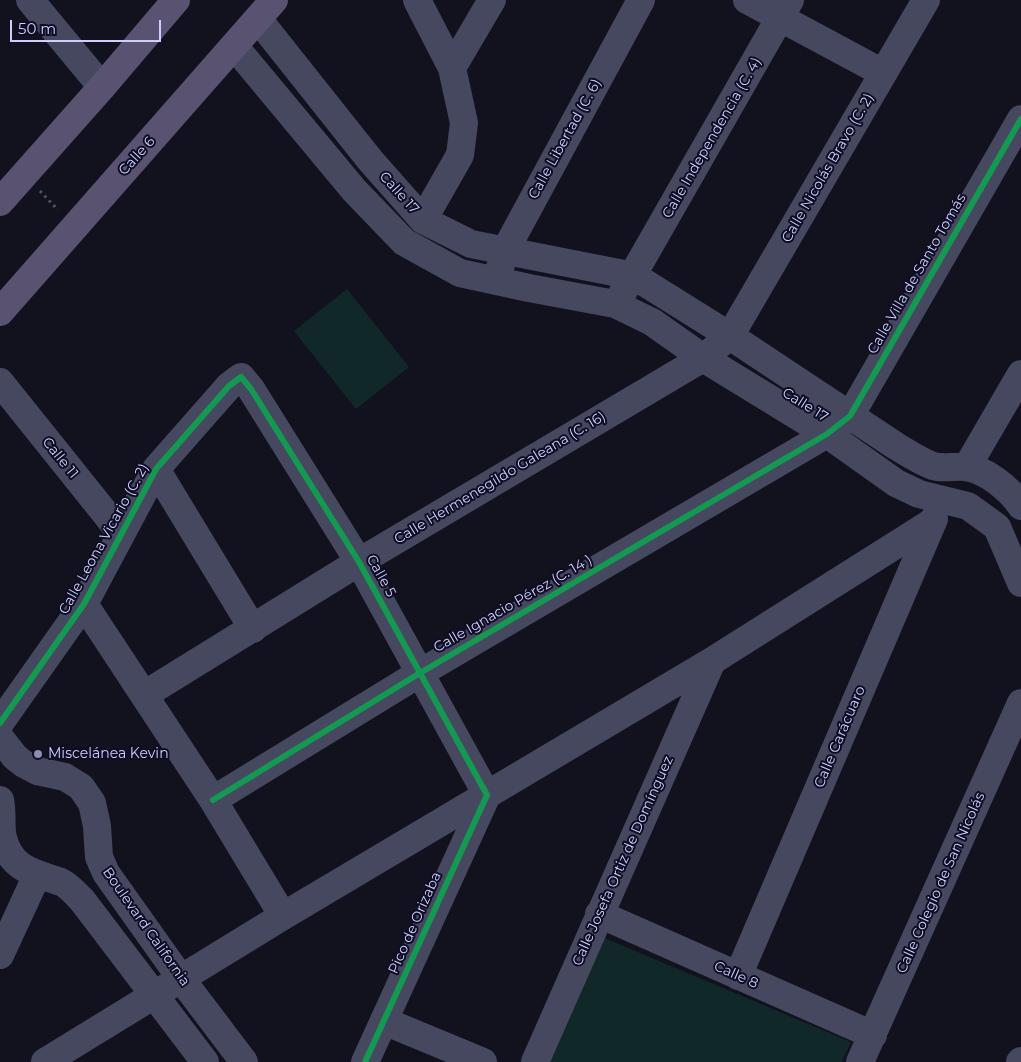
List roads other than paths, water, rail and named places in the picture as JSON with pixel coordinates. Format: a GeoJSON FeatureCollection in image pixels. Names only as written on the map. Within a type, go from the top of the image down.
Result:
{"type":"FeatureCollection","features":[{"type":"Feature","properties":{"kind":"main road"},"geometry":{"type":"LineString","coordinates":[[0,202],[176,0]]}},
{"type":"Feature","properties":{"kind":"main road","name":"Calle 6"},"geometry":{"type":"LineString","coordinates":[[0,312],[266,10]]}},
{"type":"Feature","properties":{"kind":"street"},"geometry":{"type":"LineString","coordinates":[[30,0],[102,87]]}},
{"type":"Feature","properties":{"kind":"street"},"geometry":{"type":"LineString","coordinates":[[417,0],[452,68],[464,123],[460,154],[423,220]]}},
{"type":"Feature","properties":{"kind":"street"},"geometry":{"type":"LineString","coordinates":[[452,68],[492,0]]}},
{"type":"Feature","properties":{"kind":"street","name":"Calle Libertad (C. 6)"},"geometry":{"type":"LineString","coordinates":[[497,281],[505,251],[641,0]]}},
{"type":"Feature","properties":{"kind":"street"},"geometry":{"type":"LineString","coordinates":[[747,0],[785,9],[883,73]]}},
{"type":"Feature","properties":{"kind":"street","name":"Calle Nicolás Bravo (C. 2)"},"geometry":{"type":"LineString","coordinates":[[730,336],[926,0]]}},
{"type":"Feature","properties":{"kind":"street","name":"Calle Independencia (C. 4)"},"geometry":{"type":"LineString","coordinates":[[615,304],[634,276],[785,9]]}},
{"type":"Feature","properties":{"kind":"street","name":"Calle 17"},"geometry":{"type":"LineString","coordinates":[[266,10],[370,160],[423,220],[471,244],[634,276],[730,336],[918,459],[935,466],[967,467]]}},
{"type":"Feature","properties":{"kind":"street","name":"Calle 17"},"geometry":{"type":"LineString","coordinates":[[234,47],[354,190],[404,242],[460,273],[615,304],[652,322],[703,358],[827,434],[896,483],[919,494],[939,511],[968,506],[997,527],[1021,583]]}},
{"type":"Feature","properties":{"kind":"street","name":"Calle Villa de Santo Tomás"},"geometry":{"type":"LineString","coordinates":[[827,434],[850,416],[1021,120]]}},
{"type":"Feature","properties":{"kind":"street","name":"Calle Hermenegildo Galeana (C. 16)"},"geometry":{"type":"LineString","coordinates":[[144,695],[359,562],[703,358],[730,336]]}},
{"type":"Feature","properties":{"kind":"street"},"geometry":{"type":"LineString","coordinates":[[1021,374],[967,467],[985,474],[1002,486],[1021,506]]}},
{"type":"Feature","properties":{"kind":"street","name":"Calle 5"},"geometry":{"type":"LineString","coordinates":[[241,378],[251,389],[359,562],[487,794]]}},
{"type":"Feature","properties":{"kind":"street","name":"Calle Leona Vicario (C. 2)"},"geometry":{"type":"LineString","coordinates":[[0,723],[84,604],[156,469],[229,386],[241,378]]}},
{"type":"Feature","properties":{"kind":"street","name":"Calle 11"},"geometry":{"type":"LineString","coordinates":[[0,382],[121,533]]}},
{"type":"Feature","properties":{"kind":"street","name":"Calle Ignacio Pérez (C. 14 )"},"geometry":{"type":"LineString","coordinates":[[213,800],[420,673],[827,434]]}},
{"type":"Feature","properties":{"kind":"street"},"geometry":{"type":"LineString","coordinates":[[156,469],[253,629]]}},
{"type":"Feature","properties":{"kind":"street"},"geometry":{"type":"LineString","coordinates":[[984,518],[1002,486]]}},
{"type":"Feature","properties":{"kind":"street"},"geometry":{"type":"LineString","coordinates":[[45,1062],[283,916],[712,661],[939,511]]}},
{"type":"Feature","properties":{"kind":"street","name":"Calle Carácuaro"},"geometry":{"type":"LineString","coordinates":[[738,976],[939,511]]}},
{"type":"Feature","properties":{"kind":"street"},"geometry":{"type":"LineString","coordinates":[[84,604],[213,800],[283,916]]}},
{"type":"Feature","properties":{"kind":"street","name":"Calle Josefa Ortiz de Domínguez"},"geometry":{"type":"LineString","coordinates":[[535,1062],[712,661]]}},
{"type":"Feature","properties":{"kind":"street","name":"Calle Colegio de San Nicolás"},"geometry":{"type":"LineString","coordinates":[[860,1062],[1021,704]]}},
{"type":"Feature","properties":{"kind":"street","name":"Boulevard California"},"geometry":{"type":"LineString","coordinates":[[0,738],[15,757],[37,771],[64,777],[81,787],[92,803],[97,826],[98,858],[106,873],[244,1062]]}},
{"type":"Feature","properties":{"kind":"street"},"geometry":{"type":"LineString","coordinates":[[37,771],[12,784],[0,801],[3,838],[10,856],[22,867],[37,875],[63,883],[82,900],[155,994],[197,1058]]}},
{"type":"Feature","properties":{"kind":"street","name":"Pico de Orizaba"},"geometry":{"type":"LineString","coordinates":[[365,1062],[487,794]]}},
{"type":"Feature","properties":{"kind":"street"},"geometry":{"type":"LineString","coordinates":[[63,883],[83,874],[98,858]]}},
{"type":"Feature","properties":{"kind":"street"},"geometry":{"type":"LineString","coordinates":[[0,955],[37,875]]}},
{"type":"Feature","properties":{"kind":"street","name":"Calle 8"},"geometry":{"type":"LineString","coordinates":[[599,914],[872,1035]]}},
{"type":"Feature","properties":{"kind":"street"},"geometry":{"type":"LineString","coordinates":[[384,1021],[483,1062]]}},
{"type":"Feature","properties":{"kind":"place","name":"Miscelánea Kevin"},"geometry":{"type":"Point","coordinates":[38,754]}}]}
